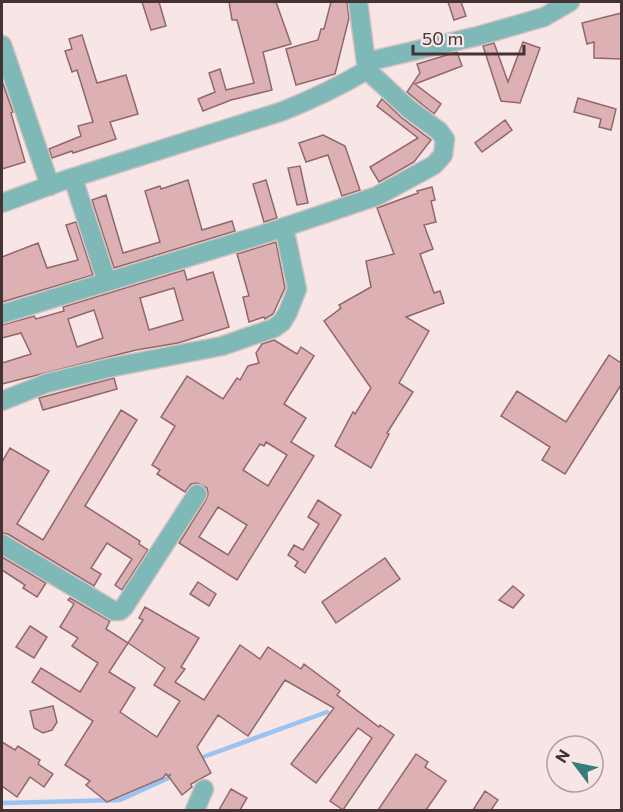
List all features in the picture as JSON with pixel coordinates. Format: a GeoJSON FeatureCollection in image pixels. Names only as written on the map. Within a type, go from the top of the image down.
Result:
{"type":"FeatureCollection","features":[{"type":"Feature","properties":{"kind":"street"},"geometry":{"type":"LineString","coordinates":[[2,314],[377,196],[434,165],[442,155],[445,139],[439,131],[409,110],[366,66],[358,2]]}},
{"type":"Feature","properties":{"kind":"street"},"geometry":{"type":"LineString","coordinates":[[2,203],[283,111],[316,98],[366,66],[544,17],[570,2]]}},
{"type":"Feature","properties":{"kind":"street"},"geometry":{"type":"LineString","coordinates":[[2,45],[50,186]]}},
{"type":"Feature","properties":{"kind":"street"},"geometry":{"type":"LineString","coordinates":[[73,178],[107,282]]}},
{"type":"Feature","properties":{"kind":"street"},"geometry":{"type":"LineString","coordinates":[[2,401],[47,383],[113,367],[222,346],[274,328],[282,322],[288,312],[297,289],[284,227]]}},
{"type":"Feature","properties":{"kind":"street"},"geometry":{"type":"LineString","coordinates":[[2,544],[114,611],[120,611],[197,494]]}},
{"type":"Feature","properties":{"kind":"street"},"geometry":{"type":"LineString","coordinates":[[195,810],[204,789]]}},
{"type":"Feature","properties":{"kind":"building"},"geometry":{"type":"Polygon","coordinates":[[[142,2],[159,2],[166,26],[151,30],[142,2]]]}},
{"type":"Feature","properties":{"kind":"building"},"geometry":{"type":"Polygon","coordinates":[[[229,2],[276,2],[291,44],[263,52],[272,90],[231,100],[203,111],[198,99],[215,92],[209,73],[220,69],[226,90],[254,83],[237,20],[232,20],[229,2]]]}},
{"type":"Feature","properties":{"kind":"building"},"geometry":{"type":"Polygon","coordinates":[[[331,2],[347,2],[349,18],[335,74],[296,85],[286,49],[318,40],[321,29],[324,29],[331,2]]]}},
{"type":"Feature","properties":{"kind":"building"},"geometry":{"type":"Polygon","coordinates":[[[448,2],[461,2],[466,16],[454,20],[448,2]]]}},
{"type":"Feature","properties":{"kind":"building"},"geometry":{"type":"Polygon","coordinates":[[[621,13],[621,59],[594,58],[594,42],[587,44],[582,23],[621,13]]]}},
{"type":"Feature","properties":{"kind":"building"},"geometry":{"type":"Polygon","coordinates":[[[82,35],[97,83],[126,75],[138,114],[110,122],[116,139],[52,158],[49,149],[81,136],[78,126],[93,122],[77,70],[72,72],[65,51],[72,49],[69,39],[82,35]]]}},
{"type":"Feature","properties":{"kind":"building"},"geometry":{"type":"Polygon","coordinates":[[[523,42],[540,48],[520,103],[501,101],[483,46],[494,43],[508,82],[523,42]]]}},
{"type":"Feature","properties":{"kind":"building"},"geometry":{"type":"Polygon","coordinates":[[[457,52],[462,66],[415,84],[441,104],[434,114],[407,92],[420,73],[417,64],[457,52]]]}},
{"type":"Feature","properties":{"kind":"building"},"geometry":{"type":"Polygon","coordinates":[[[2,81],[13,112],[11,113],[25,162],[2,169],[2,81]]]}},
{"type":"Feature","properties":{"kind":"building"},"geometry":{"type":"Polygon","coordinates":[[[578,98],[616,109],[611,130],[599,127],[601,119],[574,112],[578,98]]]}},
{"type":"Feature","properties":{"kind":"building"},"geometry":{"type":"Polygon","coordinates":[[[382,99],[431,140],[414,162],[379,182],[370,167],[418,138],[377,106],[382,99]]]}},
{"type":"Feature","properties":{"kind":"building"},"geometry":{"type":"Polygon","coordinates":[[[505,120],[512,130],[482,152],[475,143],[505,120]]]}},
{"type":"Feature","properties":{"kind":"building"},"geometry":{"type":"Polygon","coordinates":[[[323,135],[345,146],[360,190],[342,196],[328,155],[306,162],[299,143],[323,135]]]}},
{"type":"Feature","properties":{"kind":"building"},"geometry":{"type":"Polygon","coordinates":[[[300,166],[308,203],[297,205],[288,168],[300,166]]]}},
{"type":"Feature","properties":{"kind":"building"},"geometry":{"type":"Polygon","coordinates":[[[188,180],[202,230],[232,221],[235,231],[114,268],[92,200],[106,195],[123,253],[160,242],[145,191],[160,186],[161,189],[188,180]]]}},
{"type":"Feature","properties":{"kind":"building"},"geometry":{"type":"Polygon","coordinates":[[[266,180],[277,218],[264,222],[253,184],[266,180]]]}},
{"type":"Feature","properties":{"kind":"building"},"geometry":{"type":"Polygon","coordinates":[[[432,187],[435,200],[431,201],[436,222],[424,225],[433,249],[420,254],[434,293],[440,291],[444,303],[406,317],[429,331],[399,383],[413,392],[387,433],[389,434],[371,468],[335,446],[353,412],[355,414],[371,388],[324,321],[341,308],[339,305],[371,287],[366,261],[394,254],[377,208],[432,187]]]}},
{"type":"Feature","properties":{"kind":"building"},"geometry":{"type":"Polygon","coordinates":[[[76,222],[93,275],[2,302],[2,257],[38,243],[47,268],[78,260],[66,225],[76,222]]]}},
{"type":"Feature","properties":{"kind":"building"},"geometry":{"type":"Polygon","coordinates":[[[276,242],[285,288],[273,314],[265,319],[264,317],[249,322],[243,297],[249,296],[237,254],[276,242]]]}},
{"type":"Feature","properties":{"kind":"building"},"geometry":{"type":"Polygon","coordinates":[[[184,270],[187,280],[213,272],[229,327],[178,343],[136,350],[2,384],[2,363],[31,354],[21,333],[2,338],[2,325],[64,311],[63,307],[184,270]],[[174,288],[140,298],[149,330],[183,320],[174,288]],[[94,310],[68,319],[77,347],[103,338],[94,310]]]}},
{"type":"Feature","properties":{"kind":"building"},"geometry":{"type":"Polygon","coordinates":[[[274,340],[297,354],[301,347],[314,356],[284,404],[306,418],[291,442],[314,456],[237,580],[179,543],[206,500],[207,488],[197,483],[191,484],[185,492],[157,474],[160,470],[152,465],[175,426],[161,417],[187,376],[223,399],[237,378],[240,380],[248,366],[259,363],[256,353],[262,344],[274,340]],[[266,442],[264,446],[260,444],[243,470],[268,486],[287,455],[266,442]],[[218,507],[199,537],[228,555],[247,525],[218,507]]]}},
{"type":"Feature","properties":{"kind":"building"},"geometry":{"type":"Polygon","coordinates":[[[609,355],[621,363],[621,385],[565,474],[542,460],[550,447],[501,416],[517,391],[566,422],[609,355]]]}},
{"type":"Feature","properties":{"kind":"building"},"geometry":{"type":"Polygon","coordinates":[[[114,378],[117,389],[43,410],[39,398],[114,378]]]}},
{"type":"Feature","properties":{"kind":"building"},"geometry":{"type":"Polygon","coordinates":[[[121,410],[137,420],[85,506],[140,541],[139,544],[148,550],[122,590],[115,585],[132,559],[107,543],[91,568],[101,574],[94,586],[8,534],[2,533],[2,462],[10,448],[49,471],[17,524],[43,540],[121,410]]]}},
{"type":"Feature","properties":{"kind":"building"},"geometry":{"type":"Polygon","coordinates":[[[318,500],[341,515],[305,573],[295,566],[298,562],[288,555],[294,545],[303,550],[319,524],[308,517],[318,500]]]}},
{"type":"Feature","properties":{"kind":"building"},"geometry":{"type":"Polygon","coordinates":[[[2,557],[46,583],[37,597],[23,588],[25,585],[2,570],[2,557]]]}},
{"type":"Feature","properties":{"kind":"building"},"geometry":{"type":"Polygon","coordinates":[[[385,558],[400,579],[336,623],[322,602],[385,558]]]}},
{"type":"Feature","properties":{"kind":"building"},"geometry":{"type":"Polygon","coordinates":[[[198,582],[216,594],[209,606],[190,594],[198,582]]]}},
{"type":"Feature","properties":{"kind":"building"},"geometry":{"type":"Polygon","coordinates":[[[513,586],[524,595],[513,608],[499,600],[513,586]]]}},
{"type":"Feature","properties":{"kind":"building"},"geometry":{"type":"Polygon","coordinates":[[[70,598],[110,621],[106,629],[128,643],[143,620],[139,618],[145,607],[199,638],[181,667],[185,669],[175,682],[204,700],[240,645],[260,659],[268,647],[301,669],[304,664],[340,691],[337,695],[379,727],[380,725],[394,735],[343,810],[330,801],[372,738],[358,728],[316,783],[291,764],[334,708],[285,680],[248,736],[218,715],[197,747],[211,773],[191,784],[192,787],[182,795],[169,777],[170,775],[166,774],[163,778],[107,802],[86,785],[90,781],[65,765],[93,721],[32,682],[41,668],[80,692],[98,663],[72,646],[78,638],[60,627],[74,604],[68,600],[70,598]],[[128,643],[109,672],[135,688],[120,712],[157,737],[180,701],[154,685],[165,668],[128,643]]]}},
{"type":"Feature","properties":{"kind":"building"},"geometry":{"type":"Polygon","coordinates":[[[30,626],[47,637],[34,658],[16,647],[30,626]]]}},
{"type":"Feature","properties":{"kind":"building"},"geometry":{"type":"Polygon","coordinates":[[[53,706],[57,722],[52,730],[43,733],[34,728],[30,711],[53,706]]]}},
{"type":"Feature","properties":{"kind":"building"},"geometry":{"type":"Polygon","coordinates":[[[2,742],[15,750],[18,746],[40,760],[38,764],[53,774],[44,787],[30,777],[17,797],[2,786],[2,742]]]}},
{"type":"Feature","properties":{"kind":"building"},"geometry":{"type":"Polygon","coordinates":[[[416,754],[428,762],[425,767],[446,781],[426,810],[378,810],[416,754]]]}},
{"type":"Feature","properties":{"kind":"building"},"geometry":{"type":"Polygon","coordinates":[[[231,789],[247,798],[240,810],[219,810],[231,789]]]}},
{"type":"Feature","properties":{"kind":"building"},"geometry":{"type":"Polygon","coordinates":[[[485,791],[498,800],[491,810],[473,810],[485,791]]]}},
{"type":"Feature","properties":{"kind":"waterway"},"geometry":{"type":"LineString","coordinates":[[198,761],[203,757],[327,712]]}},
{"type":"Feature","properties":{"kind":"waterway"},"geometry":{"type":"LineString","coordinates":[[2,803],[120,800],[173,776]]}}]}
